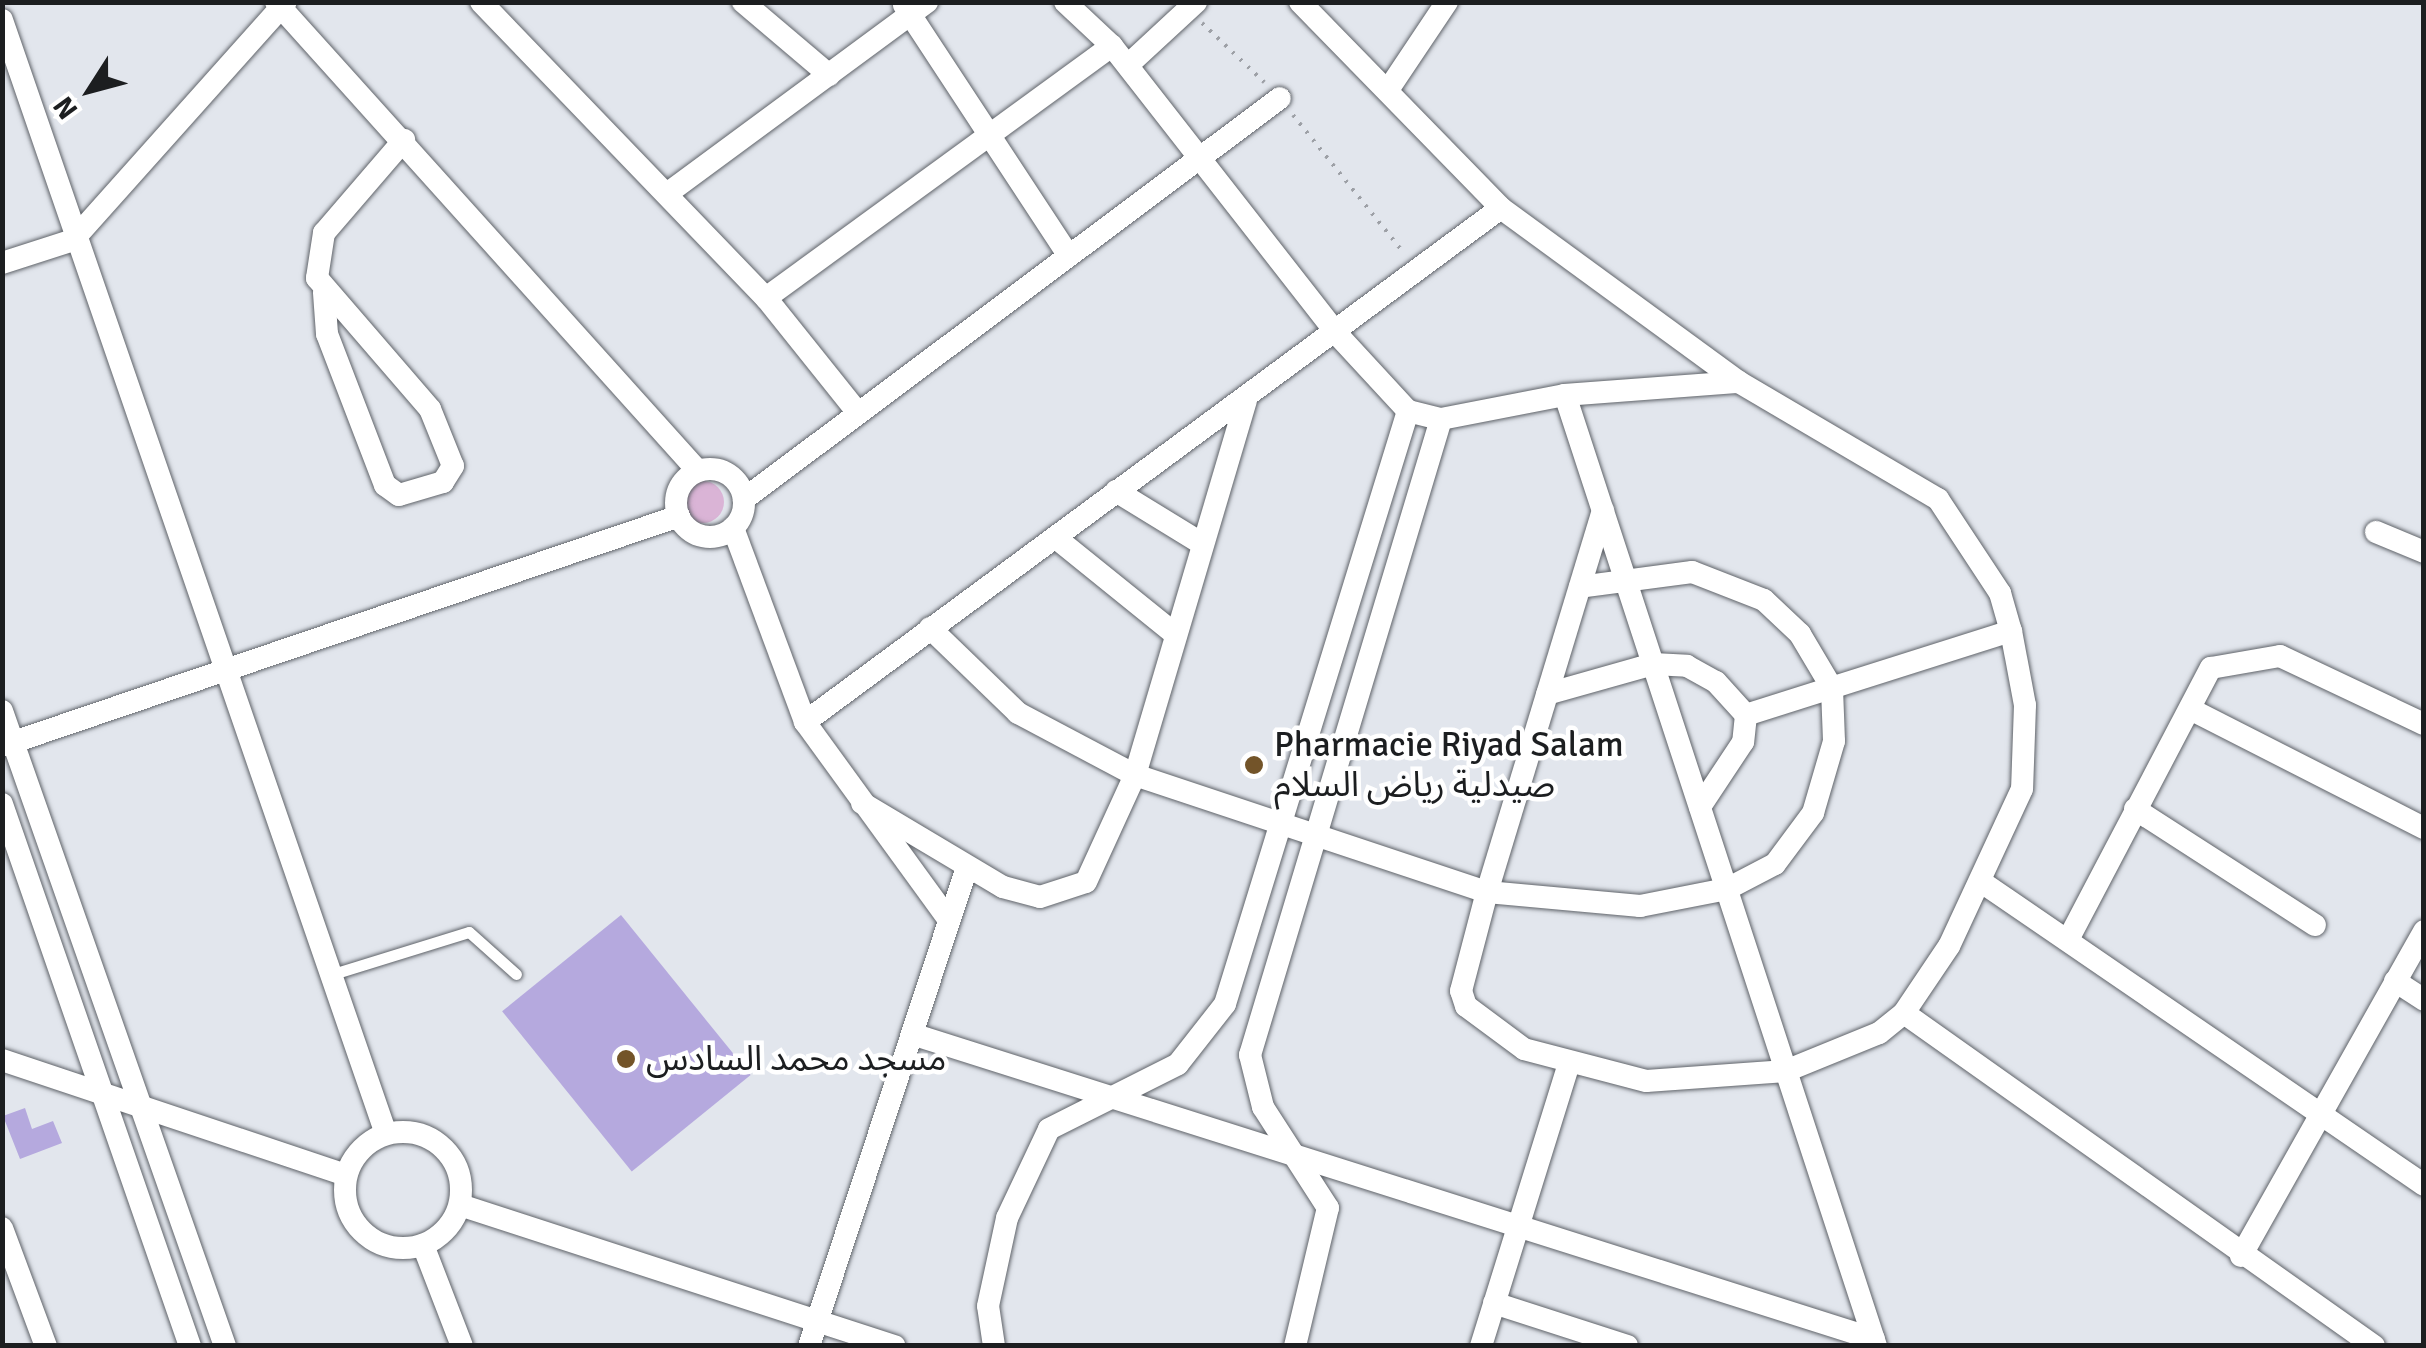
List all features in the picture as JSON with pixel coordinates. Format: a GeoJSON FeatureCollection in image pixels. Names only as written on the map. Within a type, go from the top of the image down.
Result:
{"type":"FeatureCollection","features":[{"type":"Feature","properties":{"kind":"street"},"geometry":{"type":"LineString","coordinates":[[481,2],[766,298],[858,413]]}},
{"type":"Feature","properties":{"kind":"street"},"geometry":{"type":"LineString","coordinates":[[744,2],[828,75]]}},
{"type":"Feature","properties":{"kind":"street"},"geometry":{"type":"LineString","coordinates":[[1064,2],[1112,46],[1336,333],[1408,410],[1441,418],[1565,395],[1739,382]]}},
{"type":"Feature","properties":{"kind":"street"},"geometry":{"type":"LineString","coordinates":[[1300,2],[1501,208],[1739,382],[1938,498],[2000,593],[2025,704],[2022,789],[1984,884],[1904,1013],[1786,1071],[1687,1083],[1568,1066],[1490,1032],[1466,1006],[1461,990],[1486,892],[1603,510]]}},
{"type":"Feature","properties":{"kind":"street"},"geometry":{"type":"LineString","coordinates":[[1388,90],[1446,2]]}},
{"type":"Feature","properties":{"kind":"street"},"geometry":{"type":"LineString","coordinates":[[2,263],[73,240],[281,4],[698,471],[728,473],[744,499]]}},
{"type":"Feature","properties":{"kind":"street"},"geometry":{"type":"LineString","coordinates":[[668,193],[828,75],[913,6],[1069,256]]}},
{"type":"Feature","properties":{"kind":"street"},"geometry":{"type":"LineString","coordinates":[[1128,65],[1192,6]]}},
{"type":"Feature","properties":{"kind":"street"},"geometry":{"type":"LineString","coordinates":[[2,20],[73,240],[231,670],[386,1134]]}},
{"type":"Feature","properties":{"kind":"street"},"geometry":{"type":"LineString","coordinates":[[766,298],[1112,46]]}},
{"type":"Feature","properties":{"kind":"street"},"geometry":{"type":"LineString","coordinates":[[950,920],[805,722],[733,528],[744,499],[1280,98]]}},
{"type":"Feature","properties":{"kind":"street"},"geometry":{"type":"LineString","coordinates":[[324,292],[430,409],[453,466],[443,482],[399,496],[385,485],[327,334],[324,292],[316,265],[324,232],[404,140]]}},
{"type":"Feature","properties":{"kind":"street"},"geometry":{"type":"LineString","coordinates":[[805,722],[1116,491],[1246,401],[1501,208]]}},
{"type":"Feature","properties":{"kind":"street"},"geometry":{"type":"LineString","coordinates":[[1565,395],[1875,1342]]}},
{"type":"Feature","properties":{"kind":"street"},"geometry":{"type":"LineString","coordinates":[[862,802],[967,867],[1040,898],[1086,882],[1135,775],[1200,544],[1246,401]]}},
{"type":"Feature","properties":{"kind":"street"},"geometry":{"type":"LineString","coordinates":[[994,1346],[988,1306],[1026,1172],[1049,1130],[1110,1091],[1163,1074],[1209,1032],[1283,826],[1408,410]]}},
{"type":"Feature","properties":{"kind":"street"},"geometry":{"type":"LineString","coordinates":[[1295,1346],[1328,1208],[1252,1083],[1250,1055],[1312,835],[1441,418]]}},
{"type":"Feature","properties":{"kind":"street"},"geometry":{"type":"LineString","coordinates":[[698,471],[677,495],[679,516],[697,534],[733,528]]}},
{"type":"Feature","properties":{"kind":"street"},"geometry":{"type":"LineString","coordinates":[[1116,491],[1200,544]]}},
{"type":"Feature","properties":{"kind":"street"},"geometry":{"type":"LineString","coordinates":[[8,745],[679,516]]}},
{"type":"Feature","properties":{"kind":"street"},"geometry":{"type":"LineString","coordinates":[[2376,532],[2424,552]]}},
{"type":"Feature","properties":{"kind":"street"},"geometry":{"type":"LineString","coordinates":[[1056,538],[1175,634]]}},
{"type":"Feature","properties":{"kind":"street"},"geometry":{"type":"LineString","coordinates":[[930,628],[1018,713],[1135,775],[1486,892],[1618,908],[1727,888],[1788,853],[1813,813],[1831,763],[1832,688],[1800,634],[1739,587],[1692,572],[1580,587]]}},
{"type":"Feature","properties":{"kind":"street"},"geometry":{"type":"LineString","coordinates":[[1746,715],[2011,631]]}},
{"type":"Feature","properties":{"kind":"street"},"geometry":{"type":"LineString","coordinates":[[2070,936],[2211,668],[2280,656],[2424,724]]}},
{"type":"Feature","properties":{"kind":"street"},"geometry":{"type":"LineString","coordinates":[[1547,694],[1653,664],[1702,672],[1746,715]]}},
{"type":"Feature","properties":{"kind":"street"},"geometry":{"type":"LineString","coordinates":[[2192,710],[2424,828]]}},
{"type":"Feature","properties":{"kind":"street"},"geometry":{"type":"LineString","coordinates":[[2,711],[8,745],[225,1346]]}},
{"type":"Feature","properties":{"kind":"street"},"geometry":{"type":"LineString","coordinates":[[1700,807],[1739,758],[1746,715]]}},
{"type":"Feature","properties":{"kind":"street"},"geometry":{"type":"LineString","coordinates":[[2,804],[190,1346]]}},
{"type":"Feature","properties":{"kind":"street"},"geometry":{"type":"LineString","coordinates":[[2136,809],[2316,924]]}},
{"type":"Feature","properties":{"kind":"street"},"geometry":{"type":"LineString","coordinates":[[808,1346],[967,867]]}},
{"type":"Feature","properties":{"kind":"street"},"geometry":{"type":"LineString","coordinates":[[1984,884],[2070,936],[2424,1184]]}},
{"type":"Feature","properties":{"kind":"street"},"geometry":{"type":"LineString","coordinates":[[2241,1256],[2424,931]]}},
{"type":"Feature","properties":{"kind":"street"},"geometry":{"type":"LineString","coordinates":[[2396,981],[2424,1000]]}},
{"type":"Feature","properties":{"kind":"street"},"geometry":{"type":"LineString","coordinates":[[1904,1013],[2241,1256],[2374,1346]]}},
{"type":"Feature","properties":{"kind":"street"},"geometry":{"type":"LineString","coordinates":[[912,1034],[1110,1091],[1520,1220],[1875,1342]]}},
{"type":"Feature","properties":{"kind":"street"},"geometry":{"type":"LineString","coordinates":[[2,1060],[346,1175]]}},
{"type":"Feature","properties":{"kind":"street"},"geometry":{"type":"LineString","coordinates":[[1481,1346],[1568,1066]]}},
{"type":"Feature","properties":{"kind":"street"},"geometry":{"type":"LineString","coordinates":[[386,1134],[346,1175],[348,1211],[370,1239],[422,1246]]}},
{"type":"Feature","properties":{"kind":"street"},"geometry":{"type":"LineString","coordinates":[[386,1134],[437,1142],[458,1170],[460,1205],[422,1246]]}},
{"type":"Feature","properties":{"kind":"street"},"geometry":{"type":"LineString","coordinates":[[460,1205],[895,1346]]}},
{"type":"Feature","properties":{"kind":"street"},"geometry":{"type":"LineString","coordinates":[[2,1228],[46,1346]]}},
{"type":"Feature","properties":{"kind":"street"},"geometry":{"type":"LineString","coordinates":[[422,1246],[462,1346]]}},
{"type":"Feature","properties":{"kind":"street"},"geometry":{"type":"LineString","coordinates":[[1494,1303],[1627,1346]]}},
{"type":"Feature","properties":{"kind":"lane"},"geometry":{"type":"LineString","coordinates":[[333,974],[469,932],[516,974]]}},
{"type":"Feature","properties":{"kind":"path"},"geometry":{"type":"LineString","coordinates":[[1192,6],[1280,98],[1418,270]]}},
{"type":"Feature","properties":{"kind":"shaded area"},"geometry":{"type":"Polygon","coordinates":[[[703,481],[718,487],[724,502],[718,517],[703,523],[688,517],[682,502],[688,487],[703,481]]]}},
{"type":"Feature","properties":{"kind":"building"},"geometry":{"type":"Polygon","coordinates":[[[621,915],[751,1075],[632,1171],[502,1011],[621,915]]]}},
{"type":"Feature","properties":{"kind":"building"},"geometry":{"type":"Polygon","coordinates":[[[25,1108],[32,1129],[53,1121],[62,1143],[20,1159],[3,1116],[25,1108]]]}},
{"type":"Feature","properties":{"kind":"place","name":"Pharmacie Riyad Salam صيدلية رياض السلام"},"geometry":{"type":"Point","coordinates":[1254,765]}},
{"type":"Feature","properties":{"kind":"place","name":"مسجد محمد السادس"},"geometry":{"type":"Point","coordinates":[626,1059]}}]}
